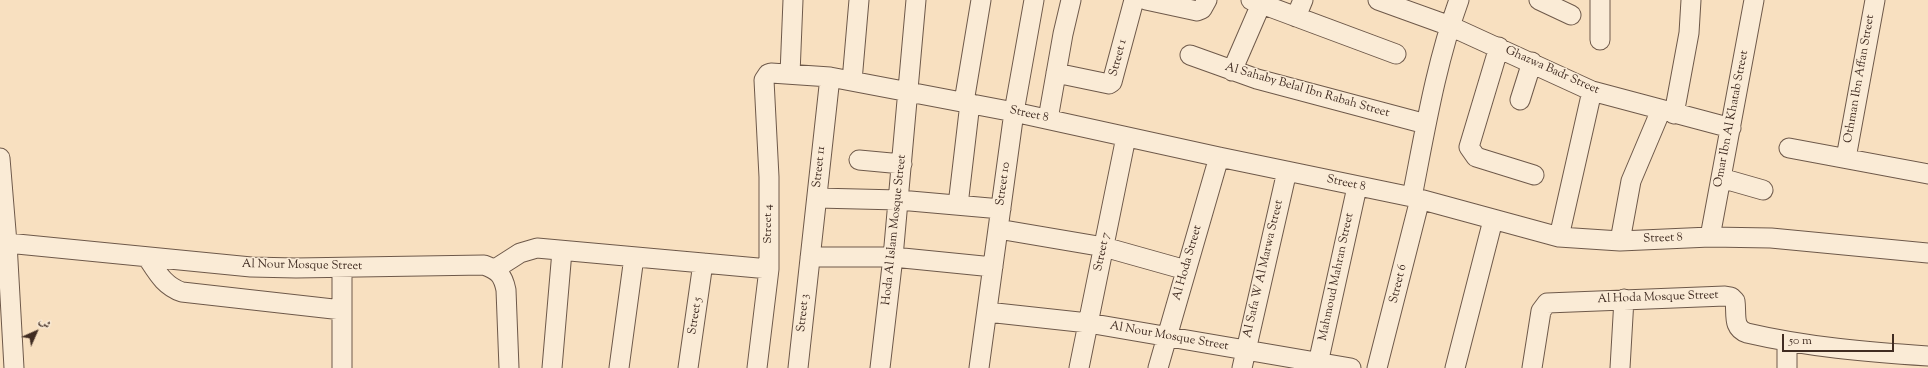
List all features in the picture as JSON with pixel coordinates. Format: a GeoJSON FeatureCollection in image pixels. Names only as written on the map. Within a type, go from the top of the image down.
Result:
{"type":"FeatureCollection","features":[{"type":"Feature","properties":{"kind":"street"},"geometry":{"type":"LineString","coordinates":[[790,74],[794,0]]}},
{"type":"Feature","properties":{"kind":"street"},"geometry":{"type":"LineString","coordinates":[[852,81],[859,0]]}},
{"type":"Feature","properties":{"kind":"street","name":"Hoda Al Islam Mosque Street"},"geometry":{"type":"LineString","coordinates":[[880,368],[899,200],[916,0]]}},
{"type":"Feature","properties":{"kind":"street"},"geometry":{"type":"LineString","coordinates":[[958,205],[967,103],[981,0]]}},
{"type":"Feature","properties":{"kind":"street","name":"Street 10"},"geometry":{"type":"LineString","coordinates":[[979,368],[1014,112],[1034,0]]}},
{"type":"Feature","properties":{"kind":"street"},"geometry":{"type":"LineString","coordinates":[[1048,119],[1064,27],[1071,0]]}},
{"type":"Feature","properties":{"kind":"street","name":"Street 1"},"geometry":{"type":"LineString","coordinates":[[1056,73],[1109,84],[1112,82],[1134,0]]}},
{"type":"Feature","properties":{"kind":"street"},"geometry":{"type":"LineString","coordinates":[[1146,0],[1197,11],[1202,9],[1207,0]]}},
{"type":"Feature","properties":{"kind":"street","name":"Ghazwa Badr Street"},"geometry":{"type":"LineString","coordinates":[[1378,0],[1450,26],[1532,62],[1592,91],[1731,128]]}},
{"type":"Feature","properties":{"kind":"street","name":"Street 6"},"geometry":{"type":"LineString","coordinates":[[1377,368],[1416,198],[1426,124],[1450,26],[1459,0]]}},
{"type":"Feature","properties":{"kind":"street"},"geometry":{"type":"LineString","coordinates":[[1539,0],[1571,15]]}},
{"type":"Feature","properties":{"kind":"street"},"geometry":{"type":"LineString","coordinates":[[1600,0],[1600,40]]}},
{"type":"Feature","properties":{"kind":"street"},"geometry":{"type":"LineString","coordinates":[[1620,241],[1632,181],[1668,112],[1689,33],[1691,0]]}},
{"type":"Feature","properties":{"kind":"street","name":"Omar Ibn Al Khatab Street"},"geometry":{"type":"LineString","coordinates":[[1710,237],[1754,0]]}},
{"type":"Feature","properties":{"kind":"street","name":"Othman Ibn Affan Street"},"geometry":{"type":"LineString","coordinates":[[1846,158],[1875,0]]}},
{"type":"Feature","properties":{"kind":"street"},"geometry":{"type":"LineString","coordinates":[[1232,71],[1256,2],[1300,8],[1396,54]]}},
{"type":"Feature","properties":{"kind":"street"},"geometry":{"type":"LineString","coordinates":[[1498,47],[1469,147],[1476,157],[1534,175]]}},
{"type":"Feature","properties":{"kind":"street","name":"Al Sahaby Belal Ibn Rabah Street"},"geometry":{"type":"LineString","coordinates":[[1190,55],[1232,71],[1426,124]]}},
{"type":"Feature","properties":{"kind":"street"},"geometry":{"type":"LineString","coordinates":[[1520,100],[1532,62]]}},
{"type":"Feature","properties":{"kind":"street","name":"Street 8"},"geometry":{"type":"LineString","coordinates":[[766,77],[775,72],[830,77],[1014,112],[1357,187],[1416,198],[1559,237],[1620,241],[1710,237],[1771,238],[1928,253]]}},
{"type":"Feature","properties":{"kind":"street","name":"Street 4"},"geometry":{"type":"LineString","coordinates":[[757,368],[769,269],[766,77]]}},
{"type":"Feature","properties":{"kind":"street","name":"Street 11"},"geometry":{"type":"LineString","coordinates":[[810,257],[830,77]]}},
{"type":"Feature","properties":{"kind":"street"},"geometry":{"type":"LineString","coordinates":[[1559,237],[1592,91]]}},
{"type":"Feature","properties":{"kind":"street","name":"Street 7"},"geometry":{"type":"LineString","coordinates":[[1079,368],[1126,137]]}},
{"type":"Feature","properties":{"kind":"street"},"geometry":{"type":"LineString","coordinates":[[1789,148],[1928,174]]}},
{"type":"Feature","properties":{"kind":"street","name":"Al Hoda Street"},"geometry":{"type":"LineString","coordinates":[[1158,368],[1219,157]]}},
{"type":"Feature","properties":{"kind":"street"},"geometry":{"type":"LineString","coordinates":[[0,158],[7,243],[14,368]]}},
{"type":"Feature","properties":{"kind":"street"},"geometry":{"type":"LineString","coordinates":[[859,160],[902,164]]}},
{"type":"Feature","properties":{"kind":"street","name":"Al Safa W Al Marwa Street"},"geometry":{"type":"LineString","coordinates":[[1243,359],[1287,171]]}},
{"type":"Feature","properties":{"kind":"street"},"geometry":{"type":"LineString","coordinates":[[1721,178],[1763,190]]}},
{"type":"Feature","properties":{"kind":"street","name":"Mahmoud Mahran Street"},"geometry":{"type":"LineString","coordinates":[[1317,365],[1357,187]]}},
{"type":"Feature","properties":{"kind":"street"},"geometry":{"type":"LineString","coordinates":[[816,198],[899,200],[1001,209]]}},
{"type":"Feature","properties":{"kind":"street"},"geometry":{"type":"LineString","coordinates":[[1455,368],[1493,220]]}},
{"type":"Feature","properties":{"kind":"street"},"geometry":{"type":"LineString","coordinates":[[998,228],[1104,247],[1186,270]]}},
{"type":"Feature","properties":{"kind":"street","name":"Al Nour Mosque Street"},"geometry":{"type":"LineString","coordinates":[[7,243],[251,267],[342,268],[484,265],[495,269]]}},
{"type":"Feature","properties":{"kind":"street"},"geometry":{"type":"LineString","coordinates":[[508,368],[506,290],[504,278],[495,269],[528,250],[537,248],[769,269]]}},
{"type":"Feature","properties":{"kind":"street"},"geometry":{"type":"LineString","coordinates":[[552,368],[562,250]]}},
{"type":"Feature","properties":{"kind":"street"},"geometry":{"type":"LineString","coordinates":[[147,257],[166,284],[173,289],[182,292],[342,310]]}},
{"type":"Feature","properties":{"kind":"street"},"geometry":{"type":"LineString","coordinates":[[619,368],[634,257]]}},
{"type":"Feature","properties":{"kind":"street"},"geometry":{"type":"LineString","coordinates":[[810,257],[893,257],[993,267]]}},
{"type":"Feature","properties":{"kind":"street","name":"Street 3"},"geometry":{"type":"LineString","coordinates":[[798,368],[810,257]]}},
{"type":"Feature","properties":{"kind":"street","name":"Street 5"},"geometry":{"type":"LineString","coordinates":[[688,368],[703,263]]}},
{"type":"Feature","properties":{"kind":"street"},"geometry":{"type":"LineString","coordinates":[[342,268],[342,368]]}},
{"type":"Feature","properties":{"kind":"street","name":"Al Hoda Mosque Street"},"geometry":{"type":"LineString","coordinates":[[1532,368],[1541,311],[1547,303],[1624,299],[1731,297],[1735,301],[1737,327],[1741,331],[1787,343],[1868,352],[1928,356]]}},
{"type":"Feature","properties":{"kind":"street"},"geometry":{"type":"LineString","coordinates":[[1620,368],[1624,299]]}},
{"type":"Feature","properties":{"kind":"street","name":"Al Nour Mosque Street"},"geometry":{"type":"LineString","coordinates":[[987,312],[1088,323],[1167,336],[1243,359],[1351,368]]}},
{"type":"Feature","properties":{"kind":"street"},"geometry":{"type":"LineString","coordinates":[[1786,368],[1787,343]]}}]}
